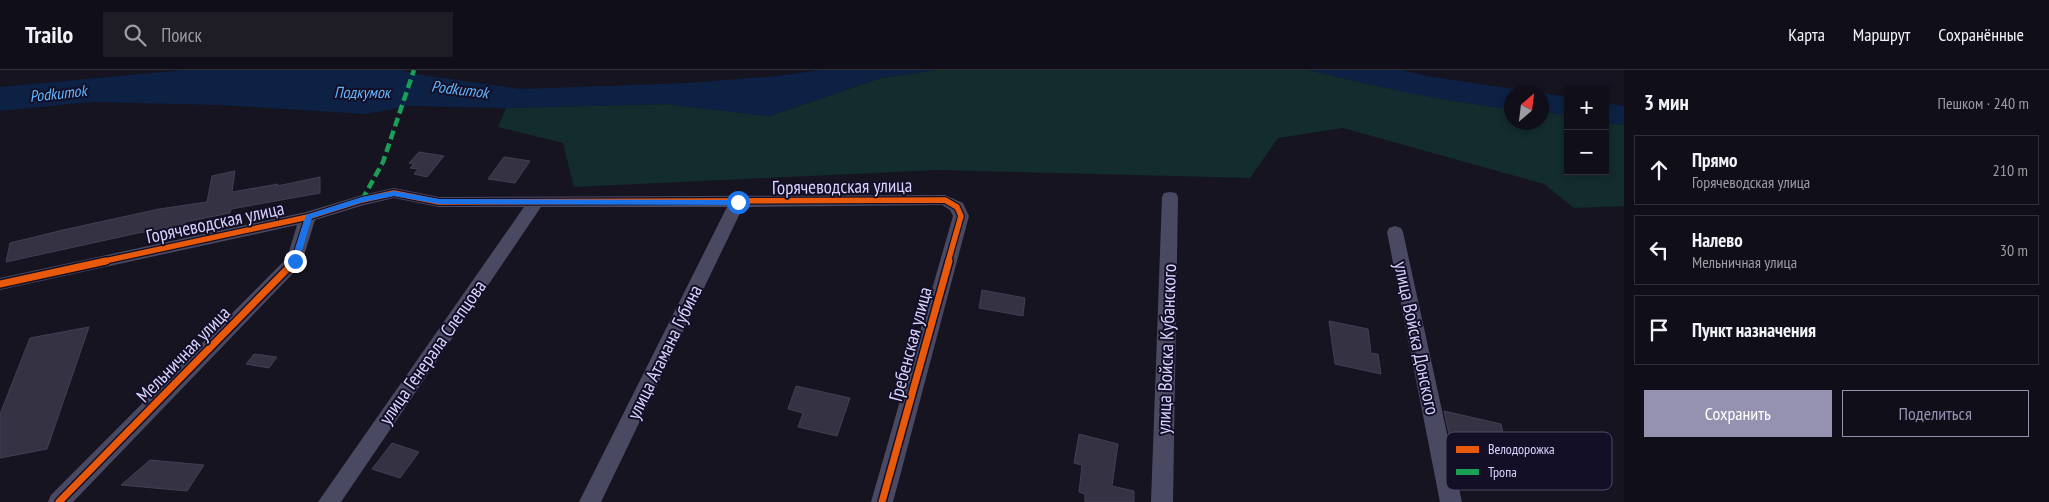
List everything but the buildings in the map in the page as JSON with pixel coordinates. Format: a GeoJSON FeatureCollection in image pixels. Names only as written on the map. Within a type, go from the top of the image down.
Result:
{"type":"FeatureCollection","features":[{"type":"Feature","properties":{"kind":"street","name":"Горячеводская улица"},"geometry":{"type":"LineString","coordinates":[[0,284],[308,216],[362,200],[394,193],[439,202],[945,200]]}},
{"type":"Feature","properties":{"kind":"street","name":"улица Войска Кубанского"},"geometry":{"type":"LineString","coordinates":[[1162,502],[1170,197]]}},
{"type":"Feature","properties":{"kind":"street","name":"Гребенская улица"},"geometry":{"type":"LineString","coordinates":[[882,502],[961,216],[957,207],[945,200]]}},
{"type":"Feature","properties":{"kind":"street","name":"улица Генерала Слепцова"},"geometry":{"type":"LineString","coordinates":[[329,502],[536,202]]}},
{"type":"Feature","properties":{"kind":"street","name":"улица Атамана Губина"},"geometry":{"type":"LineString","coordinates":[[590,502],[738,202]]}},
{"type":"Feature","properties":{"kind":"street","name":"Мельничная улица"},"geometry":{"type":"LineString","coordinates":[[59,502],[295,261],[308,216]]}},
{"type":"Feature","properties":{"kind":"street","name":"улица Войска Донского"},"geometry":{"type":"LineString","coordinates":[[1395,232],[1446,478]]}},
{"type":"Feature","properties":{"kind":"green space"},"geometry":{"type":"Polygon","coordinates":[[[936,70],[1309,70],[1460,102],[1504,108],[1504,130],[1549,130],[1549,113],[1564,115],[1564,175],[1609,175],[1609,123],[1624,125],[1624,206],[1574,208],[1544,184],[1343,128],[1278,138],[1250,178],[937,170],[574,187],[563,143],[498,127],[506,108],[665,104],[769,116],[881,78],[936,70]]]}},
{"type":"Feature","properties":{"kind":"water","name":"Подкумок"},"geometry":{"type":"Polygon","coordinates":[[[184,70],[402,70],[415,74],[520,89],[688,83],[778,76],[820,70],[936,70],[881,78],[769,116],[665,104],[506,108],[410,106],[365,114],[221,105],[92,102],[0,111],[0,87],[184,70]]]}},
{"type":"Feature","properties":{"kind":"water"},"geometry":{"type":"Polygon","coordinates":[[[1309,70],[1401,70],[1426,76],[1504,87],[1504,108],[1460,102],[1309,70]]]}},
{"type":"Feature","properties":{"kind":"water"},"geometry":{"type":"Polygon","coordinates":[[[1549,94],[1564,96],[1564,115],[1549,113],[1549,94]]]}},
{"type":"Feature","properties":{"kind":"water"},"geometry":{"type":"Polygon","coordinates":[[[1609,104],[1624,106],[1624,125],[1609,123],[1609,104]]]}},
{"type":"Feature","properties":{"kind":"marked path"},"geometry":{"type":"LineString","coordinates":[[362,200],[383,162],[414,70]]}},
{"type":"Feature","properties":{"kind":"cycle path"},"geometry":{"type":"LineString","coordinates":[[0,284],[308,217],[362,200],[394,193],[439,202],[945,200],[957,207],[961,216],[882,502]]}},
{"type":"Feature","properties":{"kind":"cycle path"},"geometry":{"type":"LineString","coordinates":[[59,502],[295,261],[308,217]]}},
{"type":"Feature","properties":{"kind":"route"},"geometry":{"type":"LineString","coordinates":[[295,261],[308,216],[362,200],[394,193],[439,202],[738,202]]}},
{"type":"Feature","properties":{"kind":"water label","name":"Podkumok"},"geometry":{"type":"Point","coordinates":[460,89]}},
{"type":"Feature","properties":{"kind":"water label","name":"Podkumok"},"geometry":{"type":"Point","coordinates":[58,93]}}]}
